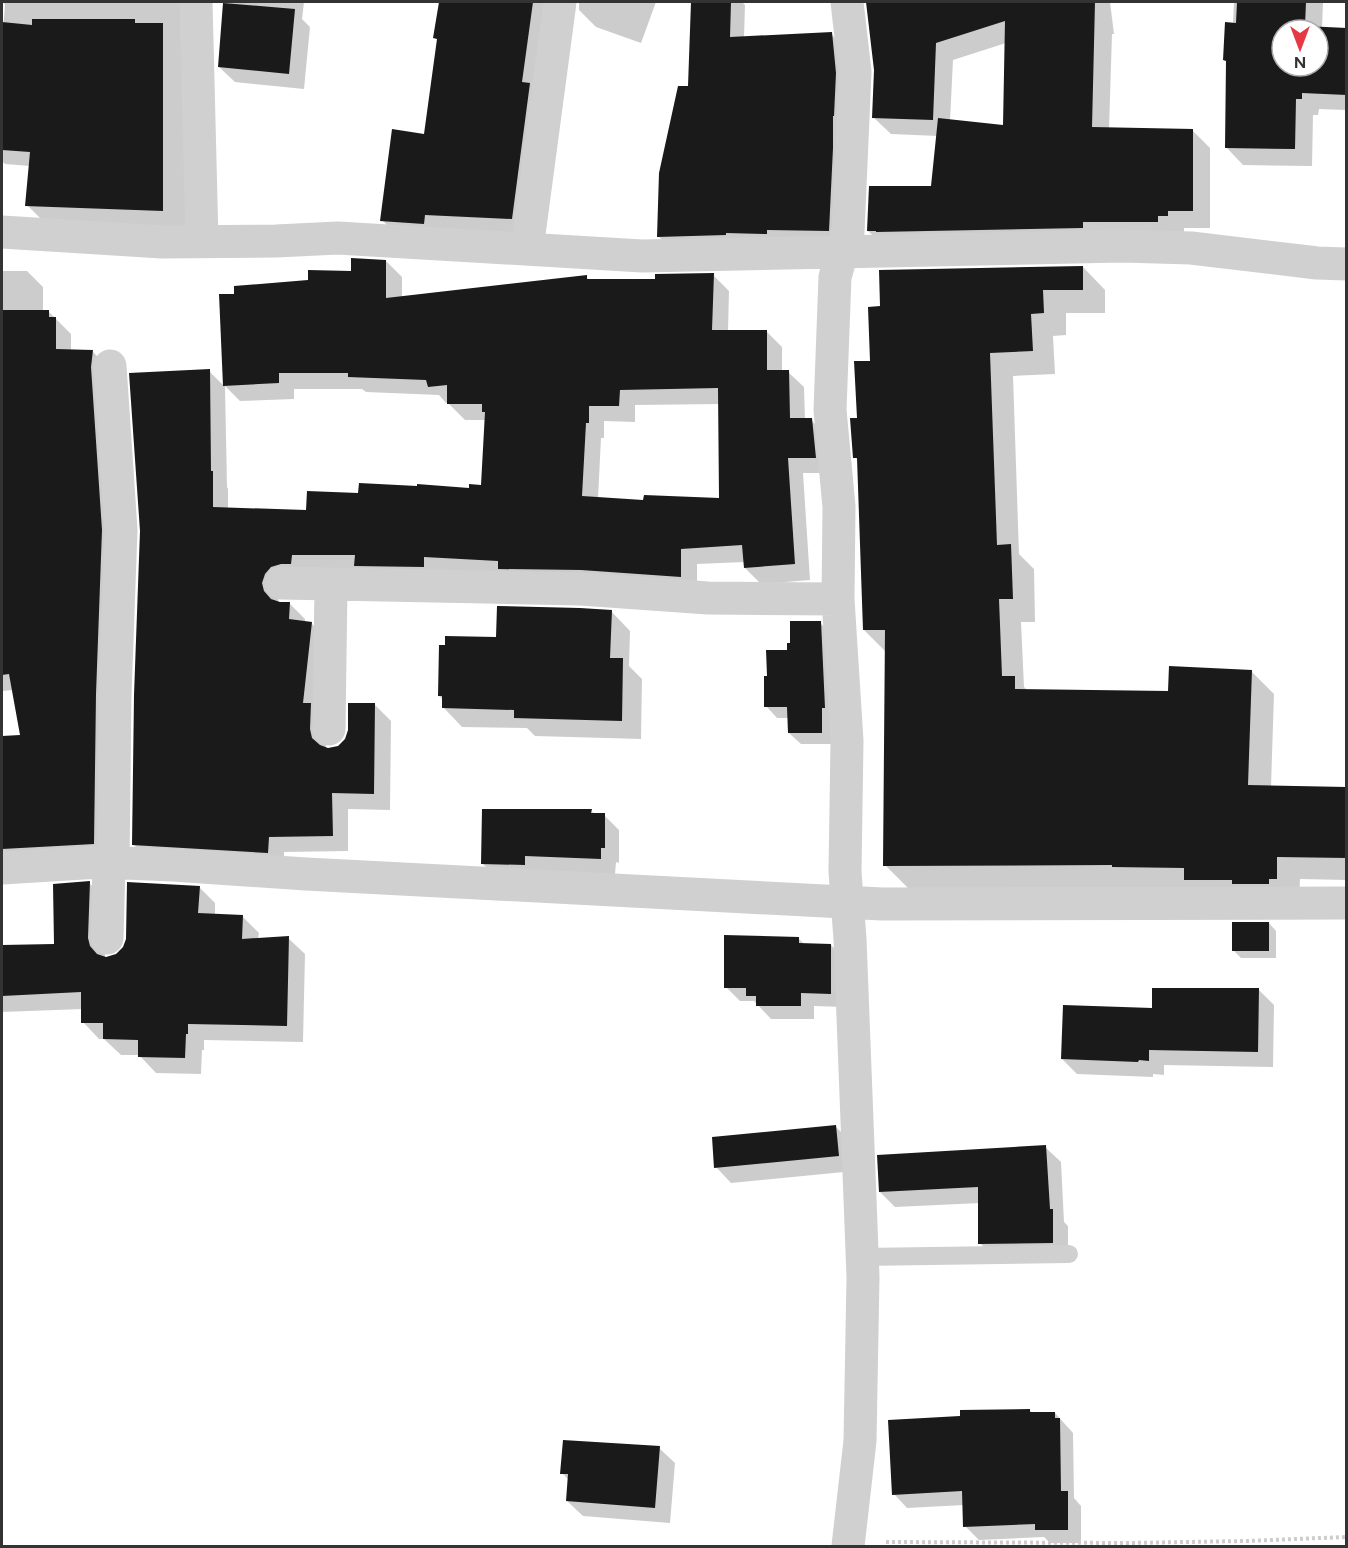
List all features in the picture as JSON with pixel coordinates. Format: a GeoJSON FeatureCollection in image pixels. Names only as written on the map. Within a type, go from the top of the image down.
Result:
{"type":"FeatureCollection","features":[{"type":"Feature","properties":{"kind":"street"},"geometry":{"type":"LineString","coordinates":[[196,2],[202,241]]}},
{"type":"Feature","properties":{"kind":"street"},"geometry":{"type":"LineString","coordinates":[[527,249],[560,2]]}},
{"type":"Feature","properties":{"kind":"street"},"geometry":{"type":"LineString","coordinates":[[846,2],[855,72],[848,232],[835,277],[830,410],[840,507],[837,572],[847,741],[845,872],[850,939],[862,1277],[860,1441],[848,1544]]}},
{"type":"Feature","properties":{"kind":"street"},"geometry":{"type":"LineString","coordinates":[[2,232],[162,242],[338,238],[642,256],[1122,246],[1191,248],[1317,263],[1347,264]]}},
{"type":"Feature","properties":{"kind":"street"},"geometry":{"type":"LineString","coordinates":[[107,938],[121,530],[110,366]]}},
{"type":"Feature","properties":{"kind":"street"},"geometry":{"type":"LineString","coordinates":[[281,584],[581,589],[708,598],[838,599]]}},
{"type":"Feature","properties":{"kind":"street"},"geometry":{"type":"LineString","coordinates":[[329,729],[331,585]]}},
{"type":"Feature","properties":{"kind":"street"},"geometry":{"type":"LineString","coordinates":[[2,868],[111,863],[882,904],[1347,903]]}},
{"type":"Feature","properties":{"kind":"lane"},"geometry":{"type":"LineString","coordinates":[[861,1257],[1069,1254]]}},
{"type":"Feature","properties":{"kind":"path"},"geometry":{"type":"LineString","coordinates":[[848,1544],[1128,1543],[1347,1537]]}},
{"type":"Feature","properties":{"kind":"building"},"geometry":{"type":"Polygon","coordinates":[[[439,2],[533,2],[522,82],[530,83],[512,219],[425,215],[424,224],[380,221],[392,129],[424,134],[437,39],[433,38],[439,2]]]}},
{"type":"Feature","properties":{"kind":"building"},"geometry":{"type":"Polygon","coordinates":[[[691,2],[731,2],[730,37],[832,32],[836,73],[829,231],[767,230],[767,234],[726,233],[726,235],[657,237],[659,173],[678,86],[688,86],[691,2]]]}},
{"type":"Feature","properties":{"kind":"building"},"geometry":{"type":"Polygon","coordinates":[[[866,2],[1095,2],[1092,127],[1193,129],[1193,211],[1168,211],[1168,216],[1158,216],[1158,222],[1083,222],[1083,228],[867,231],[869,186],[931,186],[938,118],[1003,125],[1005,21],[936,43],[933,120],[872,118],[874,70],[866,2]]]}},
{"type":"Feature","properties":{"kind":"building"},"geometry":{"type":"Polygon","coordinates":[[[1237,2],[1306,2],[1305,18],[1270,18],[1270,78],[1330,78],[1330,27],[1347,28],[1347,95],[1302,93],[1302,99],[1296,99],[1295,149],[1225,148],[1226,61],[1223,60],[1225,22],[1236,23],[1237,2]]]}},
{"type":"Feature","properties":{"kind":"building"},"geometry":{"type":"Polygon","coordinates":[[[223,3],[295,9],[289,74],[218,67],[223,3]]]}},
{"type":"Feature","properties":{"kind":"building"},"geometry":{"type":"Polygon","coordinates":[[[32,19],[135,19],[135,23],[163,23],[163,211],[25,206],[30,152],[2,150],[2,22],[32,25],[32,19]]]}},
{"type":"Feature","properties":{"kind":"building"},"geometry":{"type":"Polygon","coordinates":[[[351,258],[386,260],[386,298],[587,275],[587,279],[655,279],[655,274],[714,273],[712,330],[767,330],[767,370],[789,370],[790,418],[812,418],[816,458],[788,458],[795,564],[744,568],[742,545],[681,549],[681,577],[581,570],[498,569],[498,561],[424,557],[424,567],[354,566],[355,555],[292,555],[291,564],[271,567],[262,583],[264,591],[271,599],[290,602],[289,619],[312,622],[303,703],[311,703],[312,738],[328,748],[338,746],[345,739],[348,730],[348,703],[375,703],[374,794],[332,793],[333,836],[269,837],[268,853],[132,845],[134,695],[140,531],[129,373],[210,369],[213,507],[306,510],[307,491],[358,493],[359,483],[469,488],[469,484],[481,485],[485,412],[482,412],[482,404],[447,404],[447,385],[428,387],[426,380],[348,377],[348,373],[279,373],[279,383],[223,386],[219,294],[234,294],[234,286],[308,280],[308,270],[351,271],[351,258]],[[718,388],[620,390],[619,406],[589,406],[582,496],[643,500],[644,495],[719,498],[718,388]]]}},
{"type":"Feature","properties":{"kind":"building"},"geometry":{"type":"Polygon","coordinates":[[[1083,266],[1083,290],[1043,290],[1044,313],[1031,314],[1033,351],[990,353],[997,545],[1011,544],[1013,599],[999,599],[1002,676],[1015,676],[1015,689],[1168,691],[1169,666],[1252,670],[1248,785],[1347,787],[1347,858],[1277,857],[1277,879],[1269,879],[1269,884],[1232,884],[1232,880],[1184,880],[1184,868],[1112,867],[1112,865],[883,866],[885,630],[863,630],[857,458],[853,458],[850,418],[857,418],[854,361],[870,361],[868,307],[880,306],[879,270],[1083,266]]]}},
{"type":"Feature","properties":{"kind":"building"},"geometry":{"type":"Polygon","coordinates":[[[2,310],[49,310],[49,317],[56,317],[56,349],[93,350],[91,367],[102,530],[96,694],[94,844],[2,849],[2,736],[20,735],[9,674],[2,675],[2,310]]]}},
{"type":"Feature","properties":{"kind":"building"},"geometry":{"type":"Polygon","coordinates":[[[497,606],[612,610],[610,658],[623,658],[622,721],[514,718],[514,710],[442,708],[442,696],[438,696],[439,645],[445,645],[445,636],[496,637],[497,606]]]}},
{"type":"Feature","properties":{"kind":"building"},"geometry":{"type":"Polygon","coordinates":[[[790,621],[821,621],[825,708],[822,708],[822,733],[788,733],[787,707],[764,707],[764,676],[767,676],[766,650],[787,650],[787,643],[790,643],[790,621]]]}},
{"type":"Feature","properties":{"kind":"building"},"geometry":{"type":"Polygon","coordinates":[[[482,809],[592,809],[591,813],[605,813],[605,848],[601,848],[601,859],[525,856],[525,865],[481,864],[482,809]]]}},
{"type":"Feature","properties":{"kind":"building"},"geometry":{"type":"Polygon","coordinates":[[[90,881],[88,938],[90,946],[97,954],[106,957],[116,954],[123,947],[126,939],[127,882],[200,886],[198,913],[243,915],[242,939],[289,936],[287,1026],[188,1024],[185,1058],[138,1057],[138,1040],[103,1039],[103,1023],[81,1023],[81,992],[2,996],[2,945],[54,944],[53,884],[90,881]]]}},
{"type":"Feature","properties":{"kind":"building"},"geometry":{"type":"Polygon","coordinates":[[[1232,922],[1269,922],[1269,951],[1232,951],[1232,922]]]}},
{"type":"Feature","properties":{"kind":"building"},"geometry":{"type":"Polygon","coordinates":[[[724,935],[799,937],[799,943],[831,944],[831,994],[801,993],[801,1006],[756,1006],[756,996],[746,996],[746,988],[724,988],[724,935]]]}},
{"type":"Feature","properties":{"kind":"building"},"geometry":{"type":"Polygon","coordinates":[[[1152,988],[1259,988],[1258,1052],[1149,1050],[1149,1061],[1061,1059],[1063,1005],[1152,1008],[1152,988]]]}},
{"type":"Feature","properties":{"kind":"building"},"geometry":{"type":"Polygon","coordinates":[[[836,1125],[839,1156],[714,1168],[712,1137],[836,1125]]]}},
{"type":"Feature","properties":{"kind":"building"},"geometry":{"type":"Polygon","coordinates":[[[1046,1145],[1050,1209],[1053,1209],[1053,1243],[978,1244],[978,1187],[879,1192],[877,1155],[1046,1145]]]}},
{"type":"Feature","properties":{"kind":"building"},"geometry":{"type":"Polygon","coordinates":[[[1030,1409],[1030,1412],[1055,1412],[1055,1418],[1060,1418],[1061,1491],[1068,1491],[1068,1530],[1035,1530],[1035,1524],[963,1527],[962,1491],[892,1495],[888,1420],[960,1416],[960,1410],[1030,1409]]]}},
{"type":"Feature","properties":{"kind":"building"},"geometry":{"type":"Polygon","coordinates":[[[563,1440],[660,1446],[655,1508],[566,1501],[568,1474],[560,1474],[563,1440]]]}}]}
